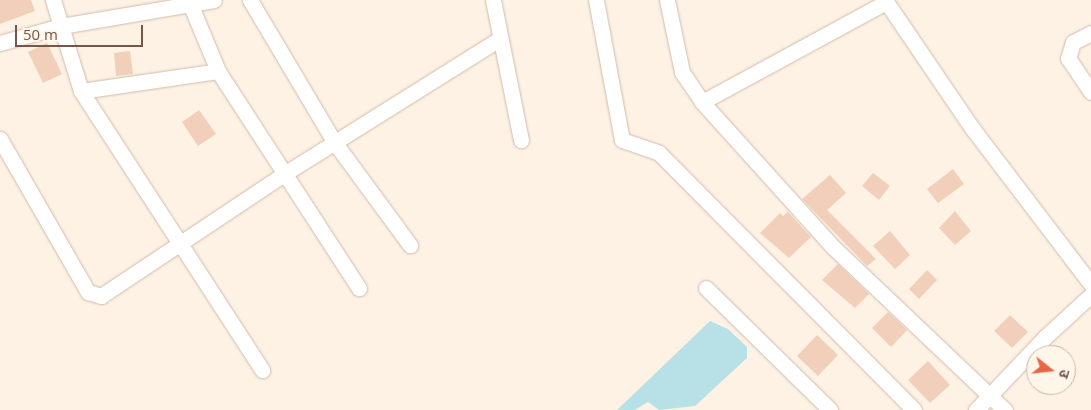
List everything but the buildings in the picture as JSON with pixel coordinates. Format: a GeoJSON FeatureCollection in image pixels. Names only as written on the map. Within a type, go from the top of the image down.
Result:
{"type":"FeatureCollection","features":[{"type":"Feature","properties":{"kind":"street"},"geometry":{"type":"LineString","coordinates":[[53,0],[80,91],[262,370]]}},
{"type":"Feature","properties":{"kind":"street"},"geometry":{"type":"LineString","coordinates":[[0,43],[61,26],[191,6],[214,0]]}},
{"type":"Feature","properties":{"kind":"street"},"geometry":{"type":"LineString","coordinates":[[250,0],[335,143],[410,245]]}},
{"type":"Feature","properties":{"kind":"street"},"geometry":{"type":"LineString","coordinates":[[493,0],[498,40],[521,140]]}},
{"type":"Feature","properties":{"kind":"street"},"geometry":{"type":"LineString","coordinates":[[596,0],[622,140],[660,153],[914,410]]}},
{"type":"Feature","properties":{"kind":"street"},"geometry":{"type":"LineString","coordinates":[[667,0],[682,72],[702,102],[833,247],[1005,410]]}},
{"type":"Feature","properties":{"kind":"street"},"geometry":{"type":"LineString","coordinates":[[702,102],[885,1],[972,128],[1091,284]]}},
{"type":"Feature","properties":{"kind":"street"},"geometry":{"type":"LineString","coordinates":[[191,6],[218,71],[358,288]]}},
{"type":"Feature","properties":{"kind":"street"},"geometry":{"type":"LineString","coordinates":[[1091,32],[1073,42],[1068,58],[1091,92]]}},
{"type":"Feature","properties":{"kind":"street"},"geometry":{"type":"LineString","coordinates":[[0,139],[88,292],[94,296],[109,292],[284,174],[498,40]]}},
{"type":"Feature","properties":{"kind":"street"},"geometry":{"type":"LineString","coordinates":[[80,91],[218,71]]}},
{"type":"Feature","properties":{"kind":"street"},"geometry":{"type":"LineString","coordinates":[[706,288],[830,410]]}},
{"type":"Feature","properties":{"kind":"street"},"geometry":{"type":"LineString","coordinates":[[976,410],[988,395],[1091,296]]}},
{"type":"Feature","properties":{"kind":"water"},"geometry":{"type":"Polygon","coordinates":[[[710,321],[728,329],[747,347],[747,358],[695,406],[659,410],[648,402],[635,410],[617,410],[710,321]]]}}]}
